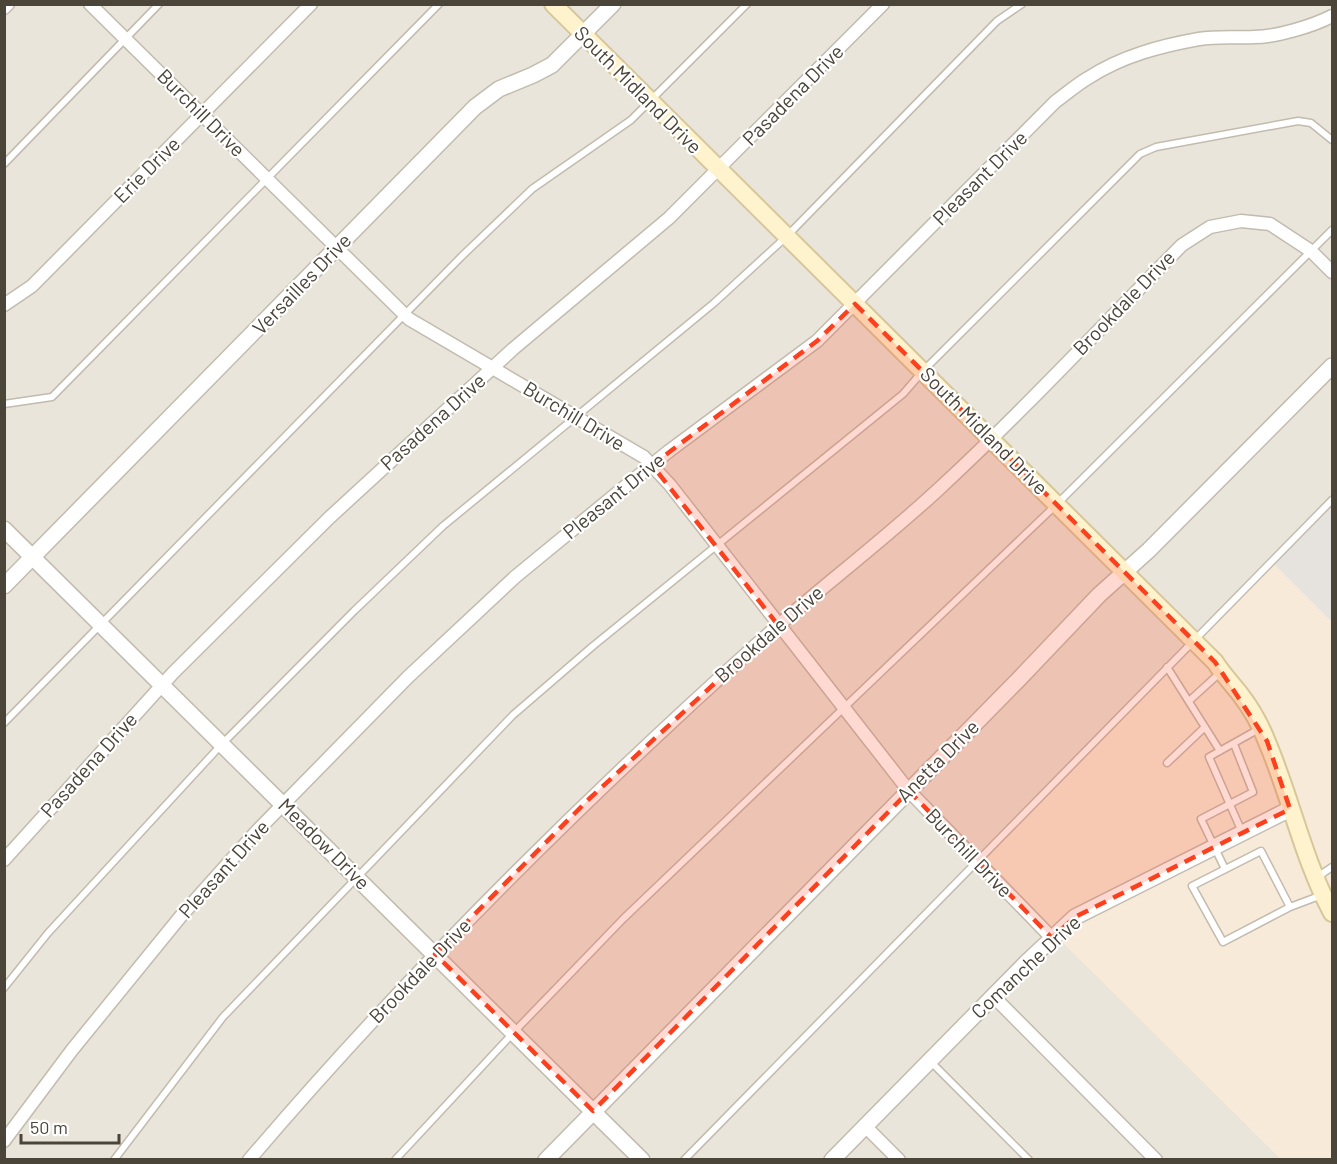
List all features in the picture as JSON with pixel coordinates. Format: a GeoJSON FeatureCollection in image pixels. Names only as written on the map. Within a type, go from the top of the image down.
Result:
{"type":"FeatureCollection","features":[{"type":"Feature","properties":{"kind":"main road","name":"South Midland Drive"},"geometry":{"type":"LineString","coordinates":[[553,4],[1194,640],[1222,671],[1240,695],[1277,763],[1290,809],[1332,913]]}},
{"type":"Feature","properties":{"kind":"street"},"geometry":{"type":"LineString","coordinates":[[4,8],[8,4]]}},
{"type":"Feature","properties":{"kind":"street","name":"Burchill Drive"},"geometry":{"type":"LineString","coordinates":[[90,4],[414,323],[644,457],[670,485],[909,791],[1052,938]]}},
{"type":"Feature","properties":{"kind":"street","name":"Erie Drive"},"geometry":{"type":"LineString","coordinates":[[4,305],[32,286],[310,4]]}},
{"type":"Feature","properties":{"kind":"street","name":"Versailles Drive"},"geometry":{"type":"LineString","coordinates":[[4,586],[484,99],[502,87],[552,65],[613,4]]}},
{"type":"Feature","properties":{"kind":"street","name":"Pasadena Drive"},"geometry":{"type":"LineString","coordinates":[[4,860],[162,685],[329,518],[493,368],[669,218],[883,4]]}},
{"type":"Feature","properties":{"kind":"street","name":"Pleasant Drive"},"geometry":{"type":"LineString","coordinates":[[4,1141],[51,1076],[137,968],[256,831],[408,676],[531,564],[652,465],[811,346],[1052,105],[1088,77],[1138,53],[1173,43],[1262,36],[1292,31],[1332,16]]}},
{"type":"Feature","properties":{"kind":"street","name":"Brookdale Drive"},"geometry":{"type":"LineString","coordinates":[[249,1160],[345,1050],[435,954],[589,799],[778,625],[939,489],[1182,244],[1210,226],[1241,221],[1270,225],[1311,251],[1332,272]]}},
{"type":"Feature","properties":{"kind":"street","name":"Anetta Drive"},"geometry":{"type":"LineString","coordinates":[[546,1160],[1099,595],[1125,572],[1332,366]]}},
{"type":"Feature","properties":{"kind":"street","name":"Meadow Drive"},"geometry":{"type":"LineString","coordinates":[[4,529],[642,1160]]}},
{"type":"Feature","properties":{"kind":"street","name":"Comanche Drive"},"geometry":{"type":"LineString","coordinates":[[832,1160],[993,996],[1075,917],[1290,809]]}},
{"type":"Feature","properties":{"kind":"street"},"geometry":{"type":"LineString","coordinates":[[993,996],[1156,1160]]}},
{"type":"Feature","properties":{"kind":"street"},"geometry":{"type":"LineString","coordinates":[[865,1126],[899,1160]]}},
{"type":"Feature","properties":{"kind":"lane"},"geometry":{"type":"LineString","coordinates":[[4,164],[159,4]]}},
{"type":"Feature","properties":{"kind":"lane"},"geometry":{"type":"LineString","coordinates":[[4,404],[52,397],[439,4]]}},
{"type":"Feature","properties":{"kind":"lane"},"geometry":{"type":"LineString","coordinates":[[4,723],[461,257],[532,189],[606,140],[631,120],[747,4]]}},
{"type":"Feature","properties":{"kind":"lane"},"geometry":{"type":"LineString","coordinates":[[4,988],[48,933],[222,744],[346,619],[443,526],[714,303],[786,237],[998,21],[1022,4]]}},
{"type":"Feature","properties":{"kind":"lane"},"geometry":{"type":"LineString","coordinates":[[114,1160],[223,1017],[513,715],[593,646],[903,394],[923,371],[1140,154],[1156,147],[1298,121],[1311,123],[1332,140]]}},
{"type":"Feature","properties":{"kind":"lane"},"geometry":{"type":"LineString","coordinates":[[395,1160],[623,919],[1057,504],[1332,230]]}},
{"type":"Feature","properties":{"kind":"lane"},"geometry":{"type":"LineString","coordinates":[[684,1160],[1332,500]]}},
{"type":"Feature","properties":{"kind":"lane"},"geometry":{"type":"LineString","coordinates":[[1167,667],[1220,751]]}},
{"type":"Feature","properties":{"kind":"lane"},"geometry":{"type":"LineString","coordinates":[[1189,701],[1222,671]]}},
{"type":"Feature","properties":{"kind":"lane"},"geometry":{"type":"LineString","coordinates":[[1167,763],[1205,728]]}},
{"type":"Feature","properties":{"kind":"lane"},"geometry":{"type":"LineString","coordinates":[[1243,833],[1209,757],[1260,729]]}},
{"type":"Feature","properties":{"kind":"lane"},"geometry":{"type":"LineString","coordinates":[[1225,869],[1201,819],[1253,792],[1234,744]]}},
{"type":"Feature","properties":{"kind":"lane"},"geometry":{"type":"LineString","coordinates":[[1290,907],[1261,851],[1192,886],[1223,942],[1290,907],[1323,895]]}},
{"type":"Feature","properties":{"kind":"lane"},"geometry":{"type":"LineString","coordinates":[[1316,878],[1332,867]]}},
{"type":"Feature","properties":{"kind":"lane"},"geometry":{"type":"LineString","coordinates":[[929,1061],[1029,1160]]}},
{"type":"Feature","properties":{"kind":"highlighted area"},"geometry":{"type":"Polygon","coordinates":[[[855,304],[1215,662],[1267,741],[1290,809],[1075,917],[1052,938],[909,791],[593,1111],[435,954],[589,799],[778,625],[652,465],[817,341],[855,304]]]}},
{"type":"Feature","properties":{"kind":"shaded area"},"geometry":{"type":"Polygon","coordinates":[[[5,5],[1332,5],[1332,503],[982,862],[1281,1159],[5,1160],[5,5]]]}},
{"type":"Feature","properties":{"kind":"shaded area"},"geometry":{"type":"Polygon","coordinates":[[[1332,503],[1332,622],[1273,563],[1332,503]]]}},
{"type":"Feature","properties":{"kind":"shaded area"},"geometry":{"type":"Polygon","coordinates":[[[1273,563],[1332,622],[1332,1159],[1281,1159],[982,862],[1273,563]]]}}]}
